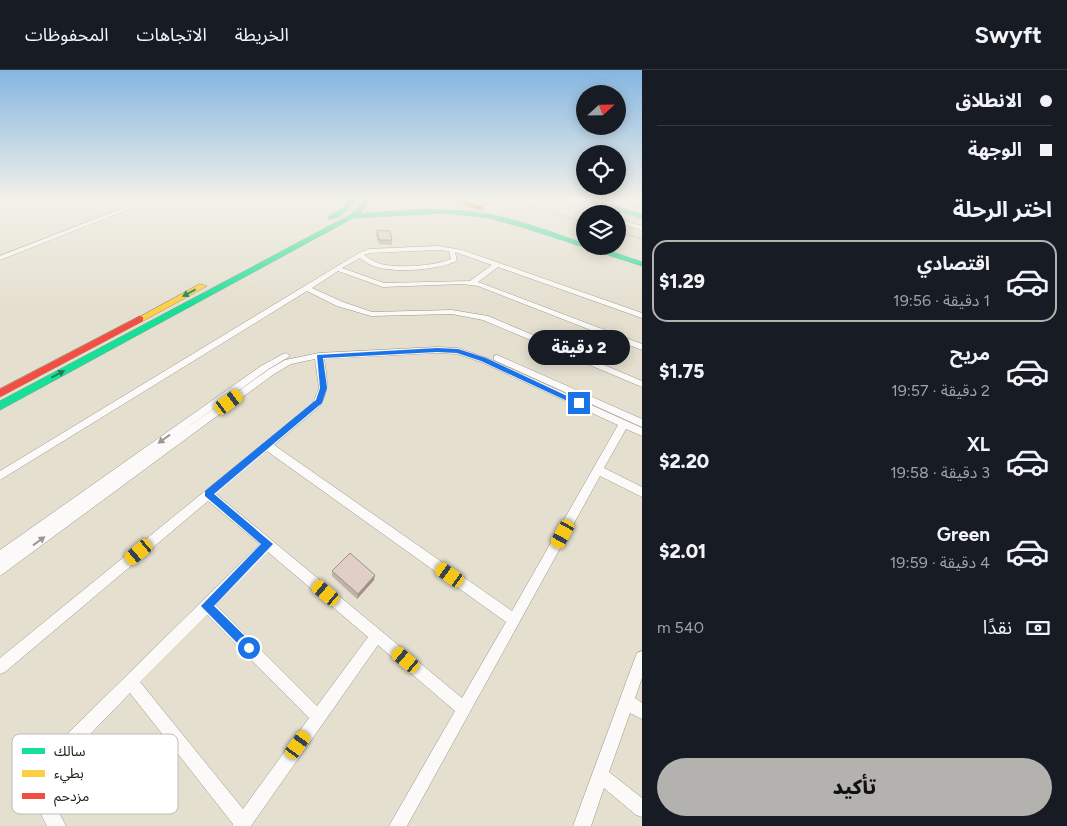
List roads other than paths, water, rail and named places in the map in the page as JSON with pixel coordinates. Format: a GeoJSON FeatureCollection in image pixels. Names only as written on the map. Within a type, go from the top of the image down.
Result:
{"type":"FeatureCollection","features":[{"type":"Feature","properties":{"kind":"main road"},"geometry":{"type":"LineString","coordinates":[[302,238],[306,235]]}},
{"type":"Feature","properties":{"kind":"main road"},"geometry":{"type":"LineString","coordinates":[[0,393],[24,386],[308,235]]}},
{"type":"Feature","properties":{"kind":"main road"},"geometry":{"type":"LineString","coordinates":[[555,235],[576,242]]}},
{"type":"Feature","properties":{"kind":"main road"},"geometry":{"type":"LineString","coordinates":[[626,252],[642,257]]}},
{"type":"Feature","properties":{"kind":"main road"},"geometry":{"type":"LineString","coordinates":[[614,255],[642,264]]}},
{"type":"Feature","properties":{"kind":"main road"},"geometry":{"type":"LineString","coordinates":[[0,406],[24,386]]}},
{"type":"Feature","properties":{"kind":"street"},"geometry":{"type":"LineString","coordinates":[[0,254],[48,235]]}},
{"type":"Feature","properties":{"kind":"street"},"geometry":{"type":"LineString","coordinates":[[0,258],[58,235]]}},
{"type":"Feature","properties":{"kind":"street"},"geometry":{"type":"LineString","coordinates":[[360,255],[371,263],[388,268],[444,264],[455,260],[451,249]]}},
{"type":"Feature","properties":{"kind":"street"},"geometry":{"type":"LineString","coordinates":[[0,476],[360,255],[374,250],[451,249],[642,316]]}},
{"type":"Feature","properties":{"kind":"street"},"geometry":{"type":"LineString","coordinates":[[472,283],[497,264]]}},
{"type":"Feature","properties":{"kind":"street"},"geometry":{"type":"LineString","coordinates":[[338,269],[383,285],[472,283],[485,286],[642,347]]}},
{"type":"Feature","properties":{"kind":"street"},"geometry":{"type":"LineString","coordinates":[[307,288],[340,304],[371,314],[452,312],[480,316],[642,384]]}},
{"type":"Feature","properties":{"kind":"street"},"geometry":{"type":"LineString","coordinates":[[251,382],[288,362],[319,356],[398,349]]}},
{"type":"Feature","properties":{"kind":"street"},"geometry":{"type":"LineString","coordinates":[[0,557],[104,488],[251,382],[273,362],[294,354],[398,349],[443,350],[466,353],[642,423]]}},
{"type":"Feature","properties":{"kind":"street"},"geometry":{"type":"LineString","coordinates":[[0,667],[320,401],[324,388],[319,356]]}},
{"type":"Feature","properties":{"kind":"street"},"geometry":{"type":"LineString","coordinates":[[551,386],[642,432]]}},
{"type":"Feature","properties":{"kind":"street"},"geometry":{"type":"LineString","coordinates":[[398,826],[624,424]]}},
{"type":"Feature","properties":{"kind":"street"},"geometry":{"type":"LineString","coordinates":[[266,445],[514,620]]}},
{"type":"Feature","properties":{"kind":"street"},"geometry":{"type":"LineString","coordinates":[[598,470],[642,492]]}},
{"type":"Feature","properties":{"kind":"street"},"geometry":{"type":"LineString","coordinates":[[0,570],[104,488]]}},
{"type":"Feature","properties":{"kind":"street"},"geometry":{"type":"LineString","coordinates":[[208,494],[464,709]]}},
{"type":"Feature","properties":{"kind":"street"},"geometry":{"type":"LineString","coordinates":[[79,734],[268,544]]}},
{"type":"Feature","properties":{"kind":"street"},"geometry":{"type":"LineString","coordinates":[[207,606],[318,717]]}},
{"type":"Feature","properties":{"kind":"street"},"geometry":{"type":"LineString","coordinates":[[178,743],[242,825],[377,635]]}},
{"type":"Feature","properties":{"kind":"street"},"geometry":{"type":"LineString","coordinates":[[582,826],[642,659]]}},
{"type":"Feature","properties":{"kind":"street"},"geometry":{"type":"LineString","coordinates":[[131,682],[171,734]]}},
{"type":"Feature","properties":{"kind":"street"},"geometry":{"type":"LineString","coordinates":[[626,701],[642,712]]}},
{"type":"Feature","properties":{"kind":"street"},"geometry":{"type":"LineString","coordinates":[[600,775],[642,809]]}},
{"type":"Feature","properties":{"kind":"street"},"geometry":{"type":"LineString","coordinates":[[50,814],[57,826]]}},
{"type":"Feature","properties":{"kind":"railway"},"geometry":{"type":"LineString","coordinates":[[629,235],[642,239]]}}]}
